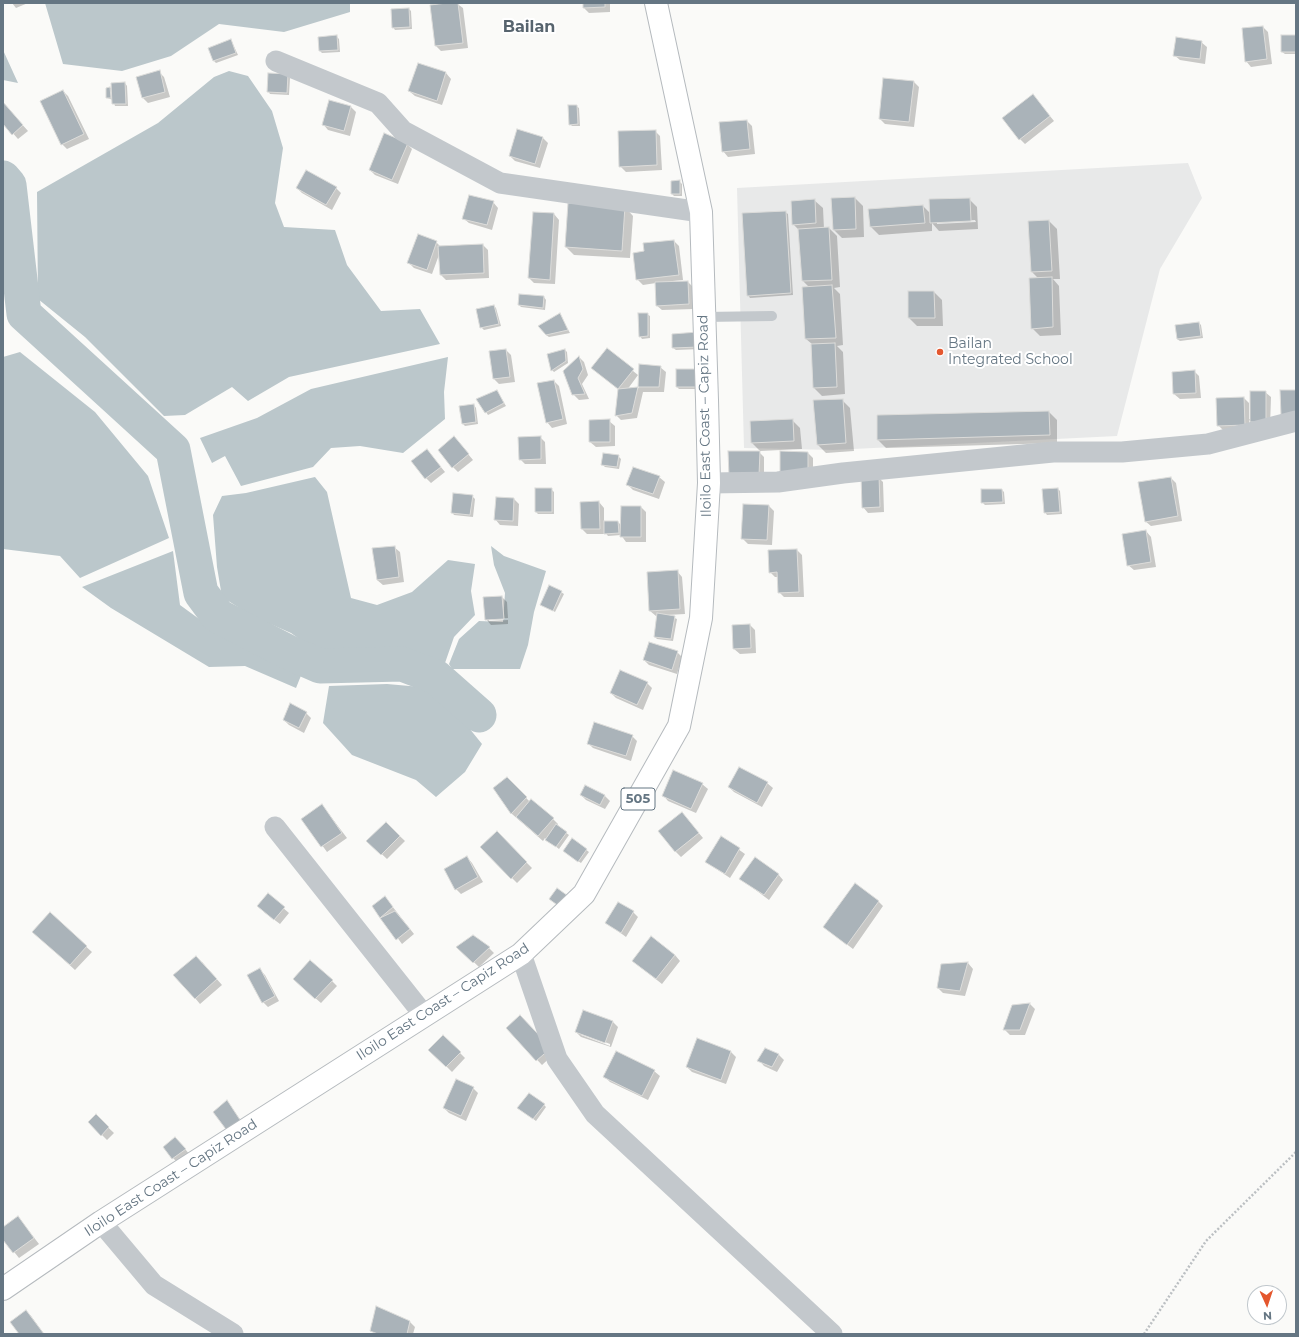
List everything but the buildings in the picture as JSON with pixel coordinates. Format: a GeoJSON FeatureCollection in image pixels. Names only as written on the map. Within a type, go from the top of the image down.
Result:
{"type":"FeatureCollection","features":[{"type":"Feature","properties":{"kind":"main road","name":"Iloilo East Coast – Capiz Road"},"geometry":{"type":"LineString","coordinates":[[3,1289],[101,1222],[521,954],[584,894],[679,726],[701,618],[709,483],[701,212],[656,3]]}},
{"type":"Feature","properties":{"kind":"street"},"geometry":{"type":"LineString","coordinates":[[276,61],[378,103],[403,131],[500,184],[701,212]]}},
{"type":"Feature","properties":{"kind":"street"},"geometry":{"type":"LineString","coordinates":[[709,483],[778,482],[843,473],[1053,452],[1122,452],[1208,444],[1296,421]]}},
{"type":"Feature","properties":{"kind":"street"},"geometry":{"type":"LineString","coordinates":[[275,827],[424,1015]]}},
{"type":"Feature","properties":{"kind":"street"},"geometry":{"type":"LineString","coordinates":[[521,954],[557,1059],[594,1114],[832,1334]]}},
{"type":"Feature","properties":{"kind":"street"},"geometry":{"type":"LineString","coordinates":[[101,1222],[154,1285],[233,1334]]}},
{"type":"Feature","properties":{"kind":"lane"},"geometry":{"type":"LineString","coordinates":[[704,317],[772,316]]}},
{"type":"Feature","properties":{"kind":"path"},"geometry":{"type":"LineString","coordinates":[[1144,1334],[1206,1241],[1296,1152]]}},
{"type":"Feature","properties":{"kind":"shaded area"},"geometry":{"type":"Polygon","coordinates":[[[45,3],[350,3],[350,12],[284,32],[219,24],[171,56],[122,71],[63,64],[45,3]]]}},
{"type":"Feature","properties":{"kind":"shaded area"},"geometry":{"type":"Polygon","coordinates":[[[3,50],[18,83],[3,80],[3,50]]]}},
{"type":"Feature","properties":{"kind":"shaded area"},"geometry":{"type":"Polygon","coordinates":[[[229,71],[248,76],[272,111],[283,148],[275,203],[284,227],[335,230],[347,265],[381,311],[420,309],[440,344],[289,377],[248,401],[232,387],[185,415],[164,416],[85,337],[38,299],[37,192],[158,123],[214,77],[229,71]]]}},
{"type":"Feature","properties":{"kind":"shaded area","name":"Bailan Integrated School"},"geometry":{"type":"Polygon","coordinates":[[[1188,163],[1202,198],[1160,269],[1117,436],[833,450],[744,448],[737,188],[1188,163]]]}},
{"type":"Feature","properties":{"kind":"shaded area"},"geometry":{"type":"Polygon","coordinates":[[[20,352],[95,412],[148,476],[169,538],[80,578],[60,556],[3,549],[3,357],[20,352]]]}},
{"type":"Feature","properties":{"kind":"shaded area"},"geometry":{"type":"Polygon","coordinates":[[[448,357],[444,392],[445,419],[403,453],[360,446],[331,448],[313,467],[241,486],[225,456],[212,463],[200,438],[257,418],[311,389],[448,357]]]}},
{"type":"Feature","properties":{"kind":"shaded area"},"geometry":{"type":"Polygon","coordinates":[[[315,477],[327,492],[351,598],[377,605],[412,592],[448,560],[475,564],[471,591],[475,615],[454,637],[445,663],[393,650],[319,653],[291,633],[252,616],[222,597],[217,567],[213,515],[222,496],[246,493],[315,477]]]}},
{"type":"Feature","properties":{"kind":"shaded area"},"geometry":{"type":"Polygon","coordinates":[[[491,546],[504,556],[546,571],[534,612],[528,645],[520,669],[452,669],[449,664],[459,639],[479,621],[503,622],[505,593],[494,565],[491,546]]]}},
{"type":"Feature","properties":{"kind":"shaded area"},"geometry":{"type":"Polygon","coordinates":[[[173,551],[180,605],[221,635],[267,652],[302,673],[296,688],[245,666],[209,667],[111,608],[82,587],[173,551]]]}},
{"type":"Feature","properties":{"kind":"shaded area"},"geometry":{"type":"Polygon","coordinates":[[[387,684],[421,687],[452,707],[482,744],[465,772],[436,797],[416,780],[352,755],[323,723],[329,686],[387,684]]]}},
{"type":"Feature","properties":{"kind":"waterway"},"geometry":{"type":"LineString","coordinates":[[3,178],[9,185],[24,314],[173,450],[201,593],[218,616],[288,652],[320,666],[402,664],[436,677],[479,715]]}},
{"type":"Feature","properties":{"kind":"place","name":"Bailan Integrated School"},"geometry":{"type":"Point","coordinates":[940,352]}},
{"type":"Feature","properties":{"kind":"district","name":"Bailan"},"geometry":{"type":"Point","coordinates":[529,27]}}]}
